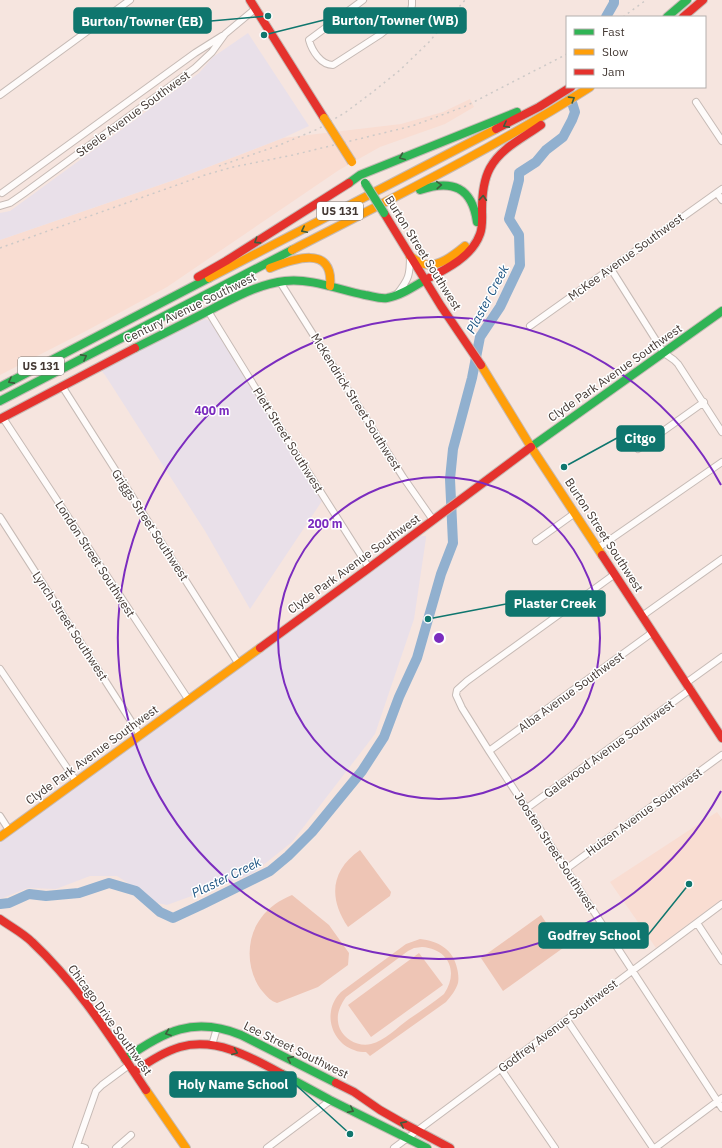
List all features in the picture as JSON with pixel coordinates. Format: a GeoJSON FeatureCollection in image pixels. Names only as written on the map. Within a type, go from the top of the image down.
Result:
{"type":"FeatureCollection","features":[{"type":"Feature","properties":{"kind":"main road"},"geometry":{"type":"LineString","coordinates":[[668,16],[687,0]]}},
{"type":"Feature","properties":{"kind":"main road"},"geometry":{"type":"LineString","coordinates":[[685,16],[702,1]]}},
{"type":"Feature","properties":{"kind":"main road","name":"Burton Street Southwest"},"geometry":{"type":"LineString","coordinates":[[252,3],[366,183],[441,306],[471,348],[531,447],[722,738]]}},
{"type":"Feature","properties":{"kind":"main road","name":"US 131"},"geometry":{"type":"LineString","coordinates":[[0,387],[489,134],[569,88]]}},
{"type":"Feature","properties":{"kind":"main road","name":"US 131"},"geometry":{"type":"LineString","coordinates":[[0,401],[402,194],[552,111],[588,88]]}},
{"type":"Feature","properties":{"kind":"main road"},"geometry":{"type":"LineString","coordinates":[[128,321],[177,289],[226,261],[342,188],[360,175],[451,137],[553,98]]}},
{"type":"Feature","properties":{"kind":"main road","name":"Century Avenue Southwest"},"geometry":{"type":"LineString","coordinates":[[1,419],[62,386],[252,290],[280,282],[310,282],[380,298],[388,298],[425,280],[456,262],[472,247],[478,239],[482,228],[484,185],[490,168],[508,147],[540,126],[552,111]]}},
{"type":"Feature","properties":{"kind":"main road"},"geometry":{"type":"LineString","coordinates":[[402,194],[414,193],[436,185],[451,185],[460,189],[468,197],[474,206],[476,215],[477,225],[472,238],[464,247],[453,254],[434,265],[424,264],[410,256]]}},
{"type":"Feature","properties":{"kind":"main road"},"geometry":{"type":"LineString","coordinates":[[212,291],[285,262],[305,257],[319,260],[329,268],[331,274],[330,286]]}},
{"type":"Feature","properties":{"kind":"main road","name":"Clyde Park Avenue Southwest"},"geometry":{"type":"LineString","coordinates":[[0,836],[369,568],[531,447],[722,312]]}},
{"type":"Feature","properties":{"kind":"main road","name":"Chicago Drive Southwest"},"geometry":{"type":"LineString","coordinates":[[0,919],[30,941],[61,971],[76,989],[186,1148]]}},
{"type":"Feature","properties":{"kind":"main road","name":"Lee Street Southwest"},"geometry":{"type":"LineString","coordinates":[[127,1062],[151,1040],[170,1032],[200,1026],[216,1028],[241,1035],[357,1093],[380,1110],[450,1148]]}},
{"type":"Feature","properties":{"kind":"main road"},"geometry":{"type":"LineString","coordinates":[[134,1072],[176,1048],[196,1044],[225,1048],[251,1058],[427,1148]]}},
{"type":"Feature","properties":{"kind":"street"},"geometry":{"type":"LineString","coordinates":[[0,94],[130,0]]}},
{"type":"Feature","properties":{"kind":"street"},"geometry":{"type":"LineString","coordinates":[[363,0],[309,40],[310,45],[322,62],[328,65],[333,65],[381,34],[411,10],[412,0]]}},
{"type":"Feature","properties":{"kind":"street","name":"Steele Avenue Southwest"},"geometry":{"type":"LineString","coordinates":[[0,206],[10,203],[23,194],[195,68],[212,52],[225,34],[252,3]]}},
{"type":"Feature","properties":{"kind":"street"},"geometry":{"type":"LineString","coordinates":[[2,193],[195,52],[225,34]]}},
{"type":"Feature","properties":{"kind":"street"},"geometry":{"type":"LineString","coordinates":[[696,102],[722,141]]}},
{"type":"Feature","properties":{"kind":"street"},"geometry":{"type":"LineString","coordinates":[[720,191],[722,200]]}},
{"type":"Feature","properties":{"kind":"street","name":"McKee Avenue Southwest"},"geometry":{"type":"LineString","coordinates":[[530,326],[691,210],[720,191]]}},
{"type":"Feature","properties":{"kind":"street"},"geometry":{"type":"LineString","coordinates":[[396,295],[408,278],[410,256]]}},
{"type":"Feature","properties":{"kind":"street"},"geometry":{"type":"LineString","coordinates":[[611,269],[664,353],[678,364],[722,432]]}},
{"type":"Feature","properties":{"kind":"street","name":"McKendrick Street Southwest"},"geometry":{"type":"LineString","coordinates":[[280,282],[404,477],[436,518]]}},
{"type":"Feature","properties":{"kind":"street","name":"Plett Street Southwest"},"geometry":{"type":"LineString","coordinates":[[208,311],[369,568]]}},
{"type":"Feature","properties":{"kind":"street","name":"Griggs Street Southwest"},"geometry":{"type":"LineString","coordinates":[[62,386],[238,663]]}},
{"type":"Feature","properties":{"kind":"street"},"geometry":{"type":"LineString","coordinates":[[638,449],[704,402]]}},
{"type":"Feature","properties":{"kind":"street","name":"London Street Southwest"},"geometry":{"type":"LineString","coordinates":[[1,419],[188,699]]}},
{"type":"Feature","properties":{"kind":"street"},"geometry":{"type":"LineString","coordinates":[[598,548],[722,462]]}},
{"type":"Feature","properties":{"kind":"street"},"geometry":{"type":"LineString","coordinates":[[536,541],[575,513]]}},
{"type":"Feature","properties":{"kind":"street","name":"Lynch Street Southwest"},"geometry":{"type":"LineString","coordinates":[[0,517],[140,735]]}},
{"type":"Feature","properties":{"kind":"street"},"geometry":{"type":"LineString","coordinates":[[642,616],[722,559]]}},
{"type":"Feature","properties":{"kind":"street","name":"Joosten Street Southwest"},"geometry":{"type":"LineString","coordinates":[[615,574],[468,681],[457,690],[456,695],[462,708],[489,751],[632,971],[720,1100],[722,1108]]}},
{"type":"Feature","properties":{"kind":"street","name":"Alba Avenue Southwest"},"geometry":{"type":"LineString","coordinates":[[489,751],[653,632]]}},
{"type":"Feature","properties":{"kind":"street","name":"Galewood Avenue Southwest"},"geometry":{"type":"LineString","coordinates":[[527,808],[688,686],[722,657]]}},
{"type":"Feature","properties":{"kind":"street"},"geometry":{"type":"LineString","coordinates":[[0,669],[76,781]]}},
{"type":"Feature","properties":{"kind":"street","name":"Huizen Avenue Southwest"},"geometry":{"type":"LineString","coordinates":[[566,869],[722,755]]}},
{"type":"Feature","properties":{"kind":"street"},"geometry":{"type":"LineString","coordinates":[[0,816],[9,830]]}},
{"type":"Feature","properties":{"kind":"street","name":"Godfrey Avenue Southwest"},"geometry":{"type":"LineString","coordinates":[[394,1148],[722,904]]}},
{"type":"Feature","properties":{"kind":"street"},"geometry":{"type":"LineString","coordinates":[[697,923],[722,961]]}},
{"type":"Feature","properties":{"kind":"street"},"geometry":{"type":"LineString","coordinates":[[567,1020],[654,1148],[720,1100]]}},
{"type":"Feature","properties":{"kind":"street"},"geometry":{"type":"LineString","coordinates":[[212,1045],[216,1028]]}},
{"type":"Feature","properties":{"kind":"street"},"geometry":{"type":"LineString","coordinates":[[85,1148],[76,1146],[96,1090],[127,1062]]}},
{"type":"Feature","properties":{"kind":"street"},"geometry":{"type":"LineString","coordinates":[[501,1069],[555,1148]]}},
{"type":"Feature","properties":{"kind":"street"},"geometry":{"type":"LineString","coordinates":[[267,1148],[331,1100]]}},
{"type":"Feature","properties":{"kind":"street"},"geometry":{"type":"LineString","coordinates":[[116,1148],[131,1135]]}},
{"type":"Feature","properties":{"kind":"shaded area"},"geometry":{"type":"Polygon","coordinates":[[[248,33],[309,126],[283,138],[177,179],[0,240],[0,213],[10,211],[199,73],[213,57],[248,33]]]}},
{"type":"Feature","properties":{"kind":"shaded area"},"geometry":{"type":"Polygon","coordinates":[[[470,99],[474,107],[445,124],[380,147],[339,170],[167,287],[0,375],[0,240],[177,179],[283,138],[401,124],[443,112],[470,99]]]}},
{"type":"Feature","properties":{"kind":"shaded area"},"geometry":{"type":"Polygon","coordinates":[[[205,319],[210,321],[322,501],[250,609],[205,531],[101,370],[205,319]]]}},
{"type":"Feature","properties":{"kind":"shaded area"},"geometry":{"type":"Polygon","coordinates":[[[420,536],[426,536],[426,538],[414,619],[375,734],[292,842],[252,874],[167,905],[157,903],[117,876],[90,876],[56,889],[28,888],[0,899],[0,842],[420,536]]]}},
{"type":"Feature","properties":{"kind":"shaded area"},"geometry":{"type":"Polygon","coordinates":[[[717,812],[722,819],[722,899],[656,948],[610,882],[717,812]]]}},
{"type":"Feature","properties":{"kind":"shaded area"},"geometry":{"type":"Polygon","coordinates":[[[360,850],[391,892],[390,896],[348,927],[337,906],[335,895],[336,885],[338,876],[343,866],[360,850]]]}},
{"type":"Feature","properties":{"kind":"shaded area"},"geometry":{"type":"Polygon","coordinates":[[[292,895],[329,925],[349,953],[348,965],[318,987],[277,1003],[268,997],[257,984],[251,965],[250,945],[256,926],[264,914],[275,904],[292,895]]]}},
{"type":"Feature","properties":{"kind":"shaded area"},"geometry":{"type":"Polygon","coordinates":[[[541,915],[563,948],[503,991],[481,958],[541,915]]]}},
{"type":"Feature","properties":{"kind":"shaded area"},"geometry":{"type":"Polygon","coordinates":[[[420,939],[439,944],[444,947],[455,961],[458,973],[458,983],[455,991],[446,1002],[370,1056],[366,1052],[348,1048],[335,1035],[331,1023],[330,1017],[334,1001],[341,992],[406,944],[420,939]],[[422,947],[414,948],[408,951],[346,997],[341,1005],[338,1016],[342,1033],[353,1042],[366,1045],[371,1044],[386,1037],[444,994],[451,978],[449,963],[439,952],[422,947]]]}},
{"type":"Feature","properties":{"kind":"shaded area"},"geometry":{"type":"Polygon","coordinates":[[[419,953],[443,985],[371,1037],[348,1005],[419,953]]]}},
{"type":"Feature","properties":{"kind":"waterway","name":"Plaster Creek"},"geometry":{"type":"LineString","coordinates":[[607,16],[614,3],[614,0]]}},
{"type":"Feature","properties":{"kind":"waterway","name":"Plaster Creek"},"geometry":{"type":"LineString","coordinates":[[0,904],[9,903],[29,894],[46,896],[79,893],[109,883],[136,891],[160,912],[173,918],[270,871],[288,856],[312,832],[362,771],[384,737],[399,697],[417,658],[441,574],[453,543],[450,479],[453,449],[472,378],[480,337],[500,307],[520,265],[519,235],[509,219],[519,180],[519,173],[536,162],[546,150],[563,137],[575,112],[569,93]]}},
{"type":"Feature","properties":{"kind":"railway"},"geometry":{"type":"LineString","coordinates":[[219,166],[277,146],[318,129],[346,112],[400,70],[429,42],[465,0]]}},
{"type":"Feature","properties":{"kind":"railway"},"geometry":{"type":"LineString","coordinates":[[624,16],[646,0]]}},
{"type":"Feature","properties":{"kind":"railway"},"geometry":{"type":"LineString","coordinates":[[0,248],[205,175],[233,167],[293,155],[412,126],[466,106],[566,55]]}},
{"type":"Feature","properties":{"kind":"traffic: fast"},"geometry":{"type":"LineString","coordinates":[[668,16],[687,0]]}},
{"type":"Feature","properties":{"kind":"traffic: fast"},"geometry":{"type":"LineString","coordinates":[[349,183],[360,175],[517,112]]}},
{"type":"Feature","properties":{"kind":"traffic: fast"},"geometry":{"type":"LineString","coordinates":[[365,183],[384,213]]}},
{"type":"Feature","properties":{"kind":"traffic: fast"},"geometry":{"type":"LineString","coordinates":[[420,190],[442,185],[459,189],[470,201],[477,222]]}},
{"type":"Feature","properties":{"kind":"traffic: fast"},"geometry":{"type":"LineString","coordinates":[[0,401],[292,250]]}},
{"type":"Feature","properties":{"kind":"traffic: fast"},"geometry":{"type":"LineString","coordinates":[[0,387],[209,278]]}},
{"type":"Feature","properties":{"kind":"traffic: fast"},"geometry":{"type":"LineString","coordinates":[[135,348],[239,295],[266,285],[285,281],[305,281],[378,298],[384,298],[402,293],[425,280]]}},
{"type":"Feature","properties":{"kind":"traffic: fast"},"geometry":{"type":"LineString","coordinates":[[531,447],[722,311]]}},
{"type":"Feature","properties":{"kind":"traffic: fast"},"geometry":{"type":"LineString","coordinates":[[125,1059],[139,1049],[166,1034],[180,1029],[209,1027],[224,1029],[241,1035],[336,1083]]}},
{"type":"Feature","properties":{"kind":"traffic: fast"},"geometry":{"type":"LineString","coordinates":[[282,1074],[330,1100],[427,1148]]}},
{"type":"Feature","properties":{"kind":"traffic: slow"},"geometry":{"type":"LineString","coordinates":[[292,250],[480,152],[588,88]]}},
{"type":"Feature","properties":{"kind":"traffic: slow"},"geometry":{"type":"LineString","coordinates":[[324,118],[352,162]]}},
{"type":"Feature","properties":{"kind":"traffic: slow"},"geometry":{"type":"LineString","coordinates":[[209,278],[496,129]]}},
{"type":"Feature","properties":{"kind":"traffic: slow"},"geometry":{"type":"LineString","coordinates":[[410,256],[417,261],[430,265],[446,260],[465,246]]}},
{"type":"Feature","properties":{"kind":"traffic: slow"},"geometry":{"type":"LineString","coordinates":[[270,268],[300,259],[319,259],[326,264],[330,273],[330,286]]}},
{"type":"Feature","properties":{"kind":"traffic: slow"},"geometry":{"type":"LineString","coordinates":[[481,365],[531,447],[602,555]]}},
{"type":"Feature","properties":{"kind":"traffic: slow"},"geometry":{"type":"LineString","coordinates":[[0,837],[260,648]]}},
{"type":"Feature","properties":{"kind":"traffic: slow"},"geometry":{"type":"LineString","coordinates":[[146,1090],[186,1148]]}},
{"type":"Feature","properties":{"kind":"traffic: jam"},"geometry":{"type":"LineString","coordinates":[[250,0],[324,118]]}},
{"type":"Feature","properties":{"kind":"traffic: jam"},"geometry":{"type":"LineString","coordinates":[[684,16],[703,0]]}},
{"type":"Feature","properties":{"kind":"traffic: jam"},"geometry":{"type":"LineString","coordinates":[[496,129],[539,107],[569,88]]}},
{"type":"Feature","properties":{"kind":"traffic: jam"},"geometry":{"type":"LineString","coordinates":[[425,280],[457,262],[471,249],[481,231],[483,188],[490,168],[506,149],[541,125]]}},
{"type":"Feature","properties":{"kind":"traffic: jam"},"geometry":{"type":"LineString","coordinates":[[198,277],[226,261],[349,183]]}},
{"type":"Feature","properties":{"kind":"traffic: jam"},"geometry":{"type":"LineString","coordinates":[[384,213],[441,306],[481,365]]}},
{"type":"Feature","properties":{"kind":"traffic: jam"},"geometry":{"type":"LineString","coordinates":[[0,419],[135,348]]}},
{"type":"Feature","properties":{"kind":"traffic: jam"},"geometry":{"type":"LineString","coordinates":[[260,648],[531,447]]}},
{"type":"Feature","properties":{"kind":"traffic: jam"},"geometry":{"type":"LineString","coordinates":[[602,555],[722,738]]}},
{"type":"Feature","properties":{"kind":"traffic: jam"},"geometry":{"type":"LineString","coordinates":[[0,919],[28,939],[64,976],[93,1013],[146,1090]]}},
{"type":"Feature","properties":{"kind":"traffic: jam"},"geometry":{"type":"LineString","coordinates":[[134,1072],[174,1049],[193,1045],[207,1045],[233,1050],[246,1055],[282,1074]]}},
{"type":"Feature","properties":{"kind":"traffic: jam"},"geometry":{"type":"LineString","coordinates":[[336,1083],[354,1092],[401,1122],[450,1148]]}},
{"type":"Feature","properties":{"kind":"place","name":"Burton/Towner (EB)"},"geometry":{"type":"Point","coordinates":[268,16]}},
{"type":"Feature","properties":{"kind":"place","name":"Burton/Towner (WB)"},"geometry":{"type":"Point","coordinates":[264,35]}},
{"type":"Feature","properties":{"kind":"place","name":"Citgo"},"geometry":{"type":"Point","coordinates":[564,467]}},
{"type":"Feature","properties":{"kind":"place","name":"Plaster Creek"},"geometry":{"type":"Point","coordinates":[428,619]}},
{"type":"Feature","properties":{"kind":"place","name":"Godfrey School"},"geometry":{"type":"Point","coordinates":[689,884]}},
{"type":"Feature","properties":{"kind":"place","name":"Holy Name School"},"geometry":{"type":"Point","coordinates":[350,1134]}}]}
